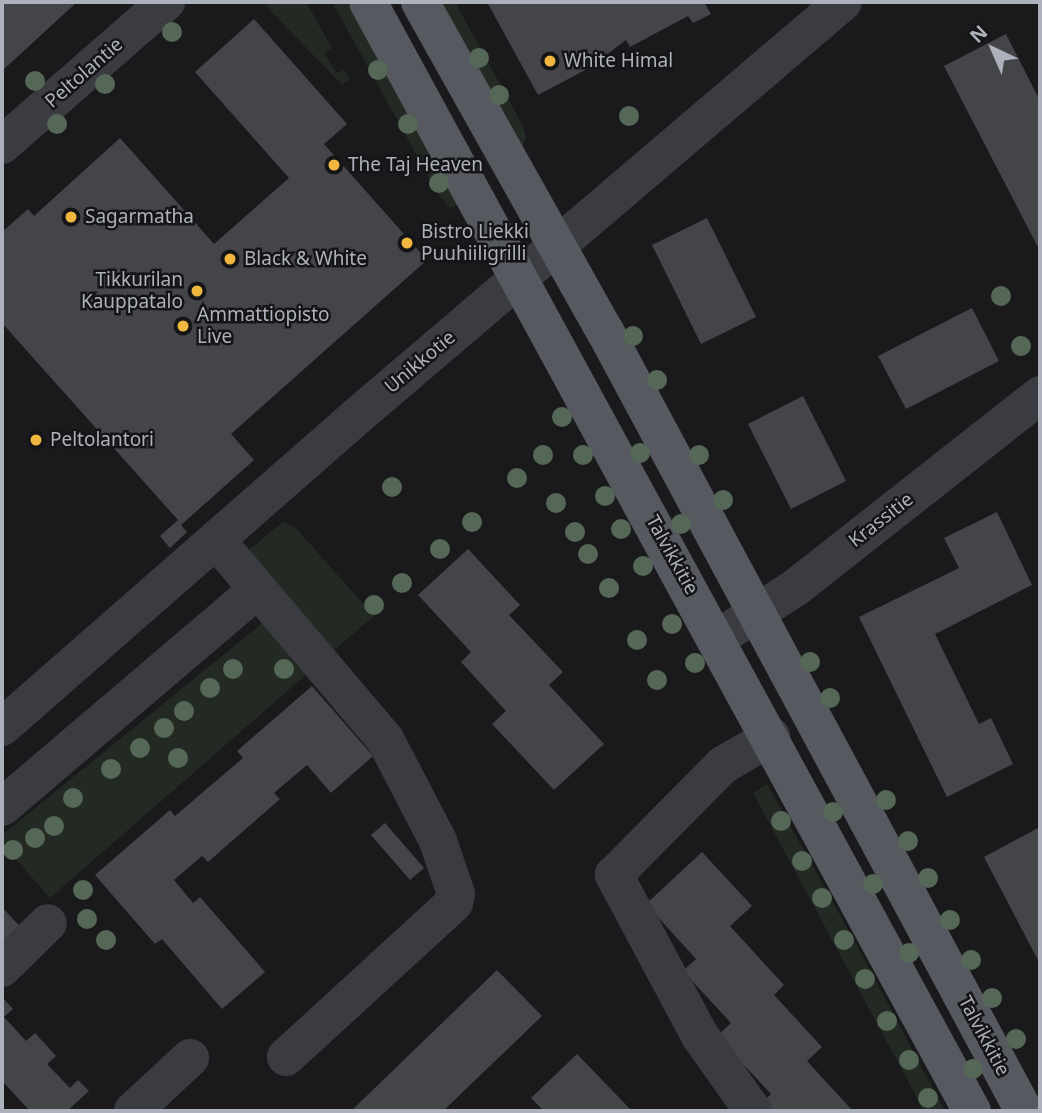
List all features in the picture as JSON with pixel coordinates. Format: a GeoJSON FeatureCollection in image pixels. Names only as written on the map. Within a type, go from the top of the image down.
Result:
{"type":"FeatureCollection","features":[{"type":"Feature","properties":{"kind":"main road","name":"Talvikkitie"},"geometry":{"type":"LineString","coordinates":[[368,2],[718,638],[972,1111]]}},
{"type":"Feature","properties":{"kind":"main road","name":"Talvikkitie"},"geometry":{"type":"LineString","coordinates":[[420,2],[559,248],[1024,1111]]}},
{"type":"Feature","properties":{"kind":"street","name":"Peltolantie"},"geometry":{"type":"LineString","coordinates":[[2,145],[166,2]]}},
{"type":"Feature","properties":{"kind":"street","name":"Unikkotie"},"geometry":{"type":"LineString","coordinates":[[2,727],[843,2]]}},
{"type":"Feature","properties":{"kind":"street","name":"Krassitie"},"geometry":{"type":"LineString","coordinates":[[718,638],[758,614],[1040,394]]}},
{"type":"Feature","properties":{"kind":"street"},"geometry":{"type":"LineString","coordinates":[[216,540],[384,739],[438,841],[456,894],[454,903],[286,1057]]}},
{"type":"Feature","properties":{"kind":"street"},"geometry":{"type":"LineString","coordinates":[[2,807],[258,589]]}},
{"type":"Feature","properties":{"kind":"street"},"geometry":{"type":"LineString","coordinates":[[753,1111],[700,1036],[614,875],[723,765],[771,737]]}},
{"type":"Feature","properties":{"kind":"street"},"geometry":{"type":"LineString","coordinates":[[2,968],[48,923]]}},
{"type":"Feature","properties":{"kind":"street"},"geometry":{"type":"LineString","coordinates":[[132,1111],[190,1058]]}},
{"type":"Feature","properties":{"kind":"shaded area"},"geometry":{"type":"Polygon","coordinates":[[[272,2],[306,2],[332,48],[324,53],[337,73],[344,70],[350,79],[342,85],[266,6],[272,2]]]}},
{"type":"Feature","properties":{"kind":"shaded area"},"geometry":{"type":"Polygon","coordinates":[[[332,2],[347,2],[458,205],[450,208],[437,192],[332,2]]]}},
{"type":"Feature","properties":{"kind":"shaded area"},"geometry":{"type":"Polygon","coordinates":[[[438,2],[455,2],[523,126],[526,138],[520,151],[438,2]]]}},
{"type":"Feature","properties":{"kind":"shaded area"},"geometry":{"type":"Polygon","coordinates":[[[283,522],[295,527],[374,616],[324,659],[239,558],[283,522]]]}},
{"type":"Feature","properties":{"kind":"shaded area"},"geometry":{"type":"Polygon","coordinates":[[[266,620],[308,673],[50,898],[2,844],[2,835],[266,620]]]}},
{"type":"Feature","properties":{"kind":"shaded area"},"geometry":{"type":"Polygon","coordinates":[[[767,784],[945,1111],[924,1111],[753,793],[767,784]]]}},
{"type":"Feature","properties":{"kind":"building"},"geometry":{"type":"Polygon","coordinates":[[[2,2],[77,2],[2,71],[2,2]]]}},
{"type":"Feature","properties":{"kind":"building"},"geometry":{"type":"Polygon","coordinates":[[[487,2],[704,2],[711,14],[693,23],[688,16],[630,47],[626,40],[589,68],[538,95],[487,2]]]}},
{"type":"Feature","properties":{"kind":"building","name":"Tikkurilan Kauppatalo"},"geometry":{"type":"Polygon","coordinates":[[[254,19],[347,124],[324,144],[427,260],[231,434],[254,460],[181,525],[187,532],[170,548],[160,536],[178,520],[2,323],[2,232],[28,209],[34,216],[120,138],[214,244],[289,178],[195,72],[254,19]]]}},
{"type":"Feature","properties":{"kind":"building"},"geometry":{"type":"Polygon","coordinates":[[[1006,34],[1040,101],[1040,251],[944,66],[1006,34]]]}},
{"type":"Feature","properties":{"kind":"building"},"geometry":{"type":"Polygon","coordinates":[[[707,218],[756,317],[701,344],[652,245],[707,218]]]}},
{"type":"Feature","properties":{"kind":"building"},"geometry":{"type":"Polygon","coordinates":[[[972,308],[999,361],[906,409],[878,356],[972,308]]]}},
{"type":"Feature","properties":{"kind":"building"},"geometry":{"type":"Polygon","coordinates":[[[803,396],[846,481],[791,509],[748,424],[803,396]]]}},
{"type":"Feature","properties":{"kind":"building"},"geometry":{"type":"Polygon","coordinates":[[[997,512],[1032,585],[935,634],[979,724],[991,718],[1013,764],[947,797],[859,617],[959,568],[944,538],[997,512]]]}},
{"type":"Feature","properties":{"kind":"building"},"geometry":{"type":"Polygon","coordinates":[[[468,549],[520,605],[509,615],[563,672],[549,685],[604,744],[554,790],[492,724],[506,711],[461,662],[471,652],[418,595],[468,549]]]}},
{"type":"Feature","properties":{"kind":"building"},"geometry":{"type":"Polygon","coordinates":[[[312,686],[373,756],[331,793],[307,765],[274,793],[280,799],[208,862],[202,856],[174,880],[193,903],[200,897],[265,972],[222,1009],[162,939],[155,944],[95,875],[170,810],[175,816],[243,758],[237,751],[312,686]]]}},
{"type":"Feature","properties":{"kind":"building"},"geometry":{"type":"Polygon","coordinates":[[[385,823],[424,868],[410,880],[371,835],[385,823]]]}},
{"type":"Feature","properties":{"kind":"building"},"geometry":{"type":"Polygon","coordinates":[[[1040,827],[1040,964],[984,857],[1040,827]]]}},
{"type":"Feature","properties":{"kind":"building"},"geometry":{"type":"Polygon","coordinates":[[[702,852],[752,906],[730,926],[784,985],[774,995],[822,1047],[807,1061],[853,1111],[763,1111],[758,1106],[771,1094],[717,1036],[731,1023],[683,971],[696,959],[646,904],[702,852]]]}},
{"type":"Feature","properties":{"kind":"building"},"geometry":{"type":"Polygon","coordinates":[[[2,907],[25,932],[2,954],[2,907]]]}},
{"type":"Feature","properties":{"kind":"building"},"geometry":{"type":"Polygon","coordinates":[[[497,970],[542,1016],[443,1111],[351,1111],[497,970]]]}},
{"type":"Feature","properties":{"kind":"building"},"geometry":{"type":"Polygon","coordinates":[[[2,997],[13,1009],[4,1017],[26,1041],[35,1033],[56,1056],[47,1064],[70,1088],[78,1080],[89,1091],[67,1111],[30,1111],[2,1081],[2,997]]]}},
{"type":"Feature","properties":{"kind":"building"},"geometry":{"type":"Polygon","coordinates":[[[577,1054],[632,1111],[544,1111],[531,1098],[577,1054]]]}},
{"type":"Feature","properties":{"kind":"place","name":"White Himal"},"geometry":{"type":"Point","coordinates":[550,61]}},
{"type":"Feature","properties":{"kind":"place","name":"The Taj Heaven"},"geometry":{"type":"Point","coordinates":[334,165]}},
{"type":"Feature","properties":{"kind":"place","name":"Sagarmatha"},"geometry":{"type":"Point","coordinates":[71,217]}},
{"type":"Feature","properties":{"kind":"place","name":"Bistro Liekki Puuhiiligrilli"},"geometry":{"type":"Point","coordinates":[407,243]}},
{"type":"Feature","properties":{"kind":"place","name":"Black & White"},"geometry":{"type":"Point","coordinates":[230,259]}},
{"type":"Feature","properties":{"kind":"place","name":"Tikkurilan Kauppatalo"},"geometry":{"type":"Point","coordinates":[197,291]}},
{"type":"Feature","properties":{"kind":"place","name":"Ammattiopisto Live"},"geometry":{"type":"Point","coordinates":[183,326]}},
{"type":"Feature","properties":{"kind":"place","name":"Peltolantori"},"geometry":{"type":"Point","coordinates":[36,440]}}]}
